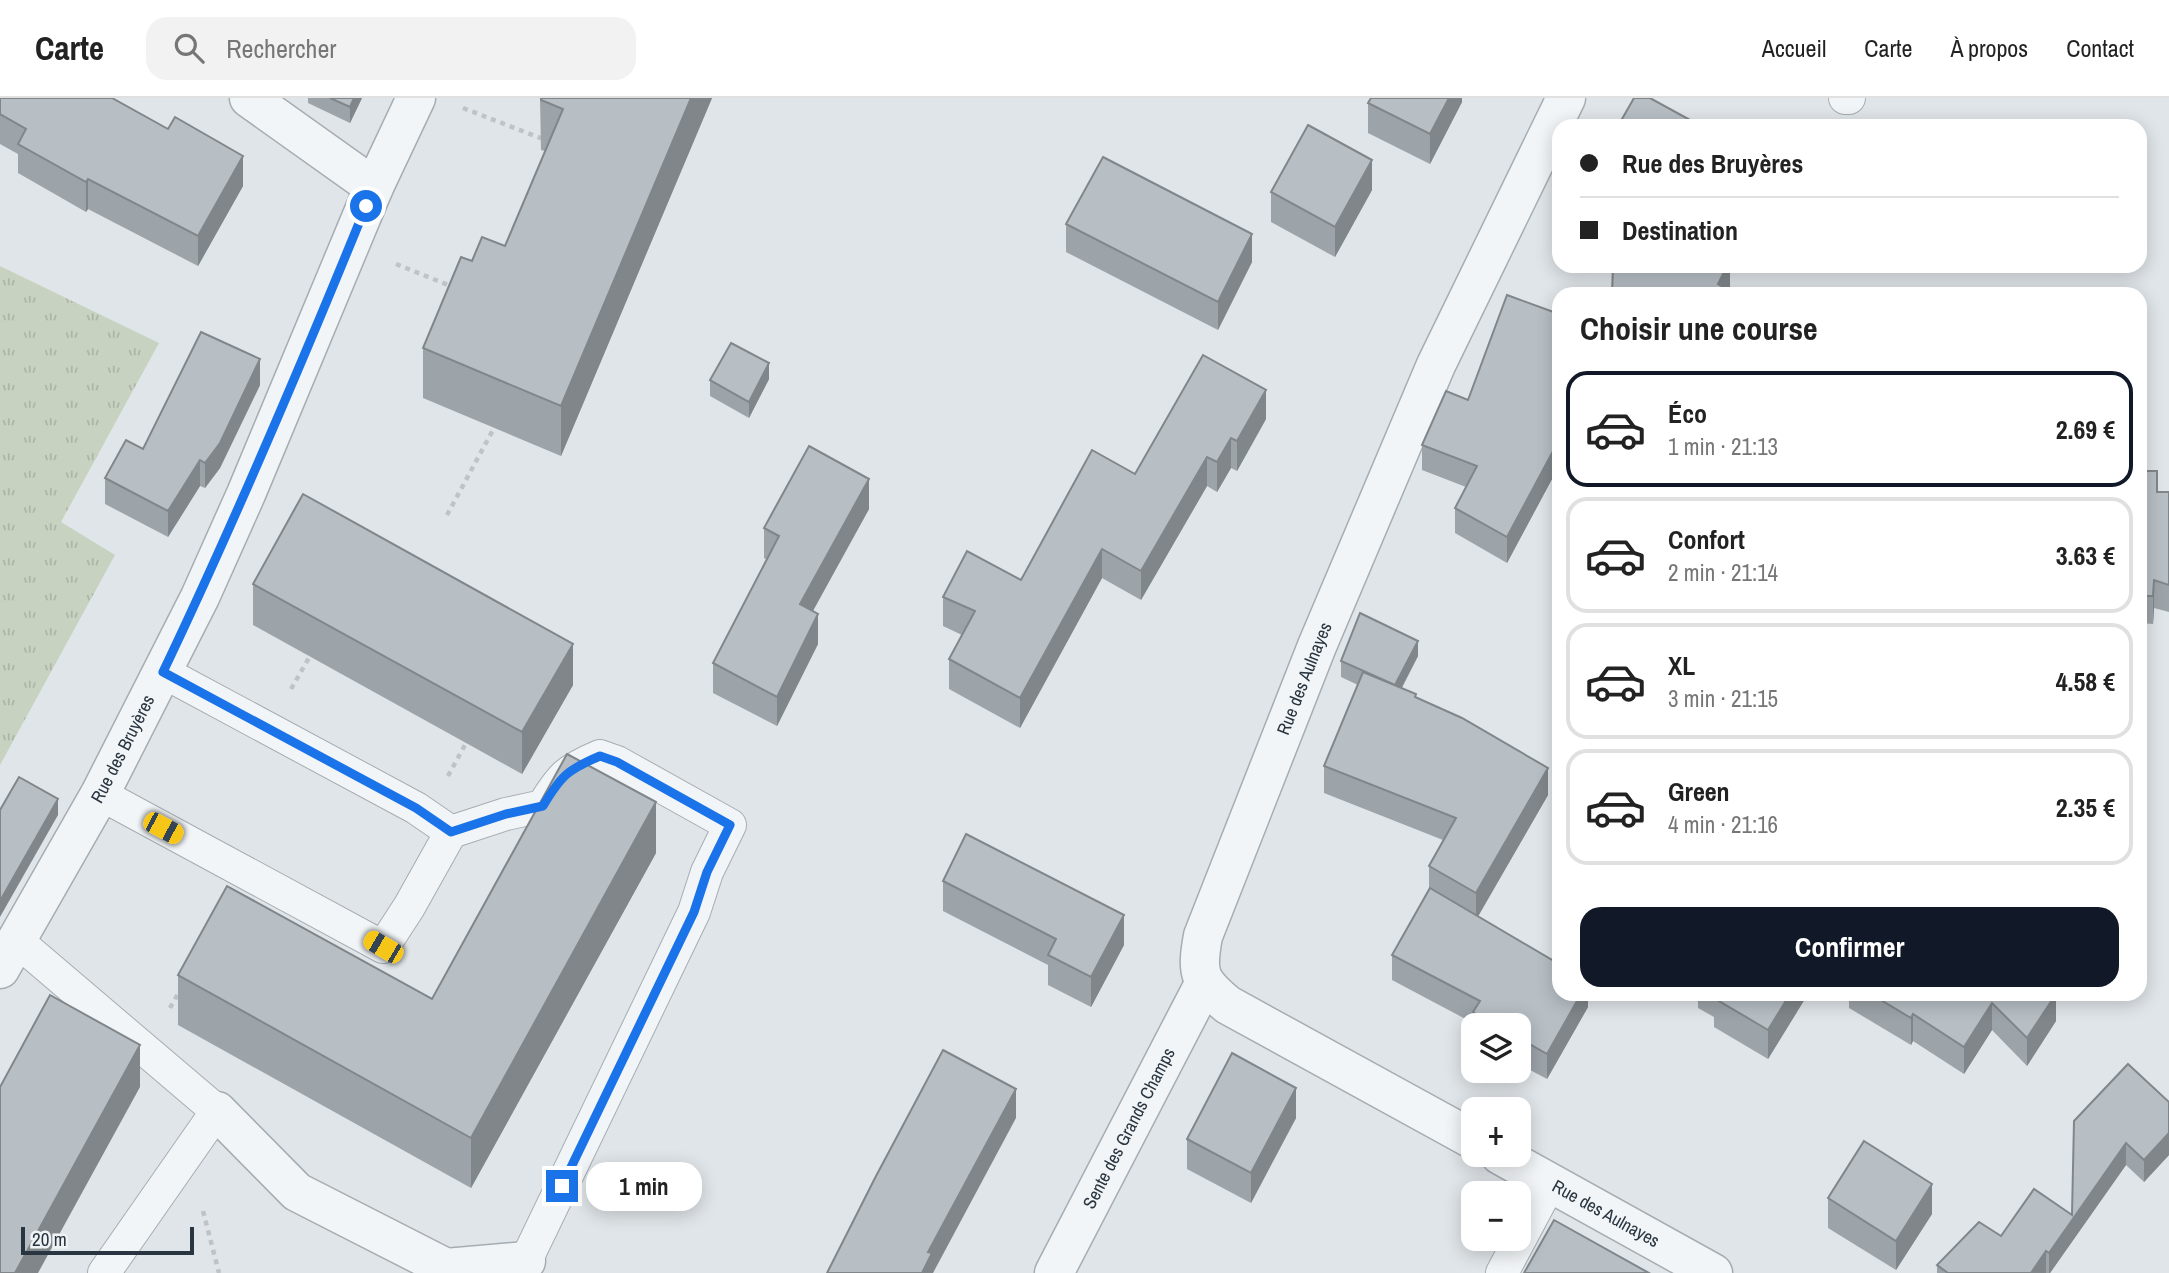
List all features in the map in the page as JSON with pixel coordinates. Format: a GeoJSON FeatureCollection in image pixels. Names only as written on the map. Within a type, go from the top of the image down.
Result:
{"type":"FeatureCollection","features":[{"type":"Feature","properties":{"kind":"street"},"geometry":{"type":"LineString","coordinates":[[249,98],[374,187]]}},
{"type":"Feature","properties":{"kind":"street","name":"Rue des Bruyères"},"geometry":{"type":"LineString","coordinates":[[8,954],[100,794],[200,597],[246,494],[374,187],[416,98]]}},
{"type":"Feature","properties":{"kind":"street","name":"Rue des Aulnayes"},"geometry":{"type":"LineString","coordinates":[[1556,119],[1566,98]]}},
{"type":"Feature","properties":{"kind":"street","name":"Rue des Aulnayes"},"geometry":{"type":"LineString","coordinates":[[1203,984],[1199,960],[1203,936],[1317,646],[1436,365],[1552,127]]}},
{"type":"Feature","properties":{"kind":"street"},"geometry":{"type":"LineString","coordinates":[[1203,984],[1228,1005],[1461,1133]]}},
{"type":"Feature","properties":{"kind":"street","name":"Sente des Grands Champs"},"geometry":{"type":"LineString","coordinates":[[1054,1273],[1203,984]]}},
{"type":"Feature","properties":{"kind":"street"},"geometry":{"type":"LineString","coordinates":[[217,1111],[297,1192],[446,1268],[523,1267]]}},
{"type":"Feature","properties":{"kind":"street","name":"Rue des Aulnayes"},"geometry":{"type":"LineString","coordinates":[[1521,1167],[1713,1273]]}},
{"type":"Feature","properties":{"kind":"lane"},"geometry":{"type":"LineString","coordinates":[[163,672],[416,808],[451,832]]}},
{"type":"Feature","properties":{"kind":"lane"},"geometry":{"type":"LineString","coordinates":[[100,794],[383,947],[410,907],[451,832],[506,814],[543,806],[558,780],[576,766],[600,756],[617,762],[730,825],[707,872],[694,912],[523,1267]]}},
{"type":"Feature","properties":{"kind":"lane"},"geometry":{"type":"LineString","coordinates":[[8,954],[217,1111],[104,1273]]}},
{"type":"Feature","properties":{"kind":"lane"},"geometry":{"type":"LineString","coordinates":[[1502,1273],[1550,1183]]}},
{"type":"Feature","properties":{"kind":"path"},"geometry":{"type":"LineString","coordinates":[[460,107],[545,139]]}},
{"type":"Feature","properties":{"kind":"path"},"geometry":{"type":"LineString","coordinates":[[350,245],[465,292]]}},
{"type":"Feature","properties":{"kind":"path"},"geometry":{"type":"LineString","coordinates":[[447,515],[494,428]]}},
{"type":"Feature","properties":{"kind":"path"},"geometry":{"type":"LineString","coordinates":[[289,693],[310,656]]}},
{"type":"Feature","properties":{"kind":"path"},"geometry":{"type":"LineString","coordinates":[[466,743],[447,778],[506,814]]}},
{"type":"Feature","properties":{"kind":"path"},"geometry":{"type":"LineString","coordinates":[[166,1017],[185,980]]}},
{"type":"Feature","properties":{"kind":"green space"},"geometry":{"type":"Polygon","coordinates":[[[0,266],[159,343],[61,522],[115,555],[0,765],[0,266]]]}},
{"type":"Feature","properties":{"kind":"building"},"geometry":{"type":"Polygon","coordinates":[[[0,98],[112,98],[168,129],[175,117],[243,156],[198,236],[88,179],[86,182],[18,144],[26,129],[0,114],[0,98]]]}},
{"type":"Feature","properties":{"kind":"building"},"geometry":{"type":"Polygon","coordinates":[[[330,98],[354,98],[350,107],[330,98]]]}},
{"type":"Feature","properties":{"kind":"building"},"geometry":{"type":"Polygon","coordinates":[[[541,98],[691,98],[561,406],[423,348],[461,257],[472,261],[482,237],[505,246],[563,109],[541,98]]]}},
{"type":"Feature","properties":{"kind":"building"},"geometry":{"type":"Polygon","coordinates":[[[1371,98],[1449,98],[1430,134],[1368,103],[1371,98]]]}},
{"type":"Feature","properties":{"kind":"building"},"geometry":{"type":"Polygon","coordinates":[[[1634,98],[1650,98],[1688,119],[1622,119],[1634,98]]]}},
{"type":"Feature","properties":{"kind":"building"},"geometry":{"type":"Polygon","coordinates":[[[1308,125],[1372,160],[1335,227],[1271,192],[1308,125]]]}},
{"type":"Feature","properties":{"kind":"building"},"geometry":{"type":"Polygon","coordinates":[[[1103,157],[1252,234],[1218,302],[1066,224],[1103,157]]]}},
{"type":"Feature","properties":{"kind":"building"},"geometry":{"type":"Polygon","coordinates":[[[1613,273],[1724,273],[1718,284],[1723,287],[1612,287],[1613,273]]]}},
{"type":"Feature","properties":{"kind":"building"},"geometry":{"type":"Polygon","coordinates":[[[1507,295],[1552,311],[1552,453],[1507,537],[1455,508],[1477,466],[1422,445],[1446,391],[1468,400],[1507,295]]]}},
{"type":"Feature","properties":{"kind":"building"},"geometry":{"type":"Polygon","coordinates":[[[201,332],[260,359],[220,443],[205,463],[200,460],[168,511],[105,478],[126,440],[143,449],[201,332]]]}},
{"type":"Feature","properties":{"kind":"building"},"geometry":{"type":"Polygon","coordinates":[[[731,343],[769,363],[749,402],[710,380],[731,343]]]}},
{"type":"Feature","properties":{"kind":"building"},"geometry":{"type":"Polygon","coordinates":[[[1203,355],[1266,390],[1237,441],[1231,438],[1217,462],[1207,457],[1141,571],[1102,549],[1020,698],[949,659],[975,611],[943,597],[967,551],[1021,580],[1092,450],[1135,474],[1203,355]]]}},
{"type":"Feature","properties":{"kind":"building"},"geometry":{"type":"Polygon","coordinates":[[[809,446],[869,479],[800,604],[818,614],[777,697],[713,663],[779,536],[764,528],[809,446]]]}},
{"type":"Feature","properties":{"kind":"building"},"geometry":{"type":"Polygon","coordinates":[[[2147,471],[2157,471],[2157,492],[2169,492],[2169,585],[2154,580],[2153,596],[2147,596],[2147,471]]]}},
{"type":"Feature","properties":{"kind":"building"},"geometry":{"type":"Polygon","coordinates":[[[303,494],[573,644],[522,732],[253,584],[303,494]]]}},
{"type":"Feature","properties":{"kind":"building"},"geometry":{"type":"Polygon","coordinates":[[[1360,613],[1418,641],[1395,685],[1341,661],[1360,613]]]}},
{"type":"Feature","properties":{"kind":"building"},"geometry":{"type":"Polygon","coordinates":[[[1363,672],[1416,694],[1415,697],[1462,718],[1548,768],[1476,893],[1429,866],[1456,818],[1324,766],[1363,672]]]}},
{"type":"Feature","properties":{"kind":"building"},"geometry":{"type":"Polygon","coordinates":[[[567,754],[656,802],[471,1138],[178,975],[227,886],[432,999],[567,754]]]}},
{"type":"Feature","properties":{"kind":"building"},"geometry":{"type":"Polygon","coordinates":[[[19,777],[58,799],[0,901],[0,810],[19,777]]]}},
{"type":"Feature","properties":{"kind":"building"},"geometry":{"type":"Polygon","coordinates":[[[966,834],[1124,915],[1091,977],[1048,955],[1056,939],[943,881],[966,834]]]}},
{"type":"Feature","properties":{"kind":"building"},"geometry":{"type":"Polygon","coordinates":[[[1430,888],[1552,960],[1552,1001],[1577,1001],[1547,1054],[1531,1045],[1531,1013],[1475,1013],[1480,1001],[1392,955],[1430,888]]]}},
{"type":"Feature","properties":{"kind":"building"},"geometry":{"type":"Polygon","coordinates":[[[50,995],[140,1045],[15,1273],[0,1273],[0,1087],[50,995]]]}},
{"type":"Feature","properties":{"kind":"building"},"geometry":{"type":"Polygon","coordinates":[[[1719,1001],[1786,1001],[1768,1030],[1719,1001]]]}},
{"type":"Feature","properties":{"kind":"building"},"geometry":{"type":"Polygon","coordinates":[[[1883,1001],[2051,1001],[2027,1038],[1992,1003],[1964,1047],[1913,1014],[1911,1018],[1883,1001]]]}},
{"type":"Feature","properties":{"kind":"building"},"geometry":{"type":"Polygon","coordinates":[[[943,1050],[1016,1089],[928,1252],[932,1253],[922,1273],[827,1273],[875,1178],[943,1050]]]}},
{"type":"Feature","properties":{"kind":"building"},"geometry":{"type":"Polygon","coordinates":[[[1232,1053],[1296,1088],[1251,1173],[1187,1139],[1232,1053]]]}},
{"type":"Feature","properties":{"kind":"building"},"geometry":{"type":"Polygon","coordinates":[[[2128,1064],[2169,1102],[2169,1133],[2144,1160],[2126,1143],[2049,1253],[2046,1251],[2031,1273],[1948,1273],[1937,1265],[1979,1222],[2001,1236],[2034,1189],[2072,1215],[2074,1121],[2128,1064]]]}},
{"type":"Feature","properties":{"kind":"building"},"geometry":{"type":"Polygon","coordinates":[[[1864,1141],[1932,1184],[1896,1241],[1828,1198],[1864,1141]]]}},
{"type":"Feature","properties":{"kind":"building"},"geometry":{"type":"Polygon","coordinates":[[[1554,1220],[1649,1273],[1524,1273],[1554,1220]]]}},
{"type":"Feature","properties":{"kind":"route"},"geometry":{"type":"LineString","coordinates":[[366,206],[246,494],[163,672],[416,808],[451,832],[506,814],[543,806],[558,780],[576,766],[600,756],[617,762],[730,825],[707,872],[694,912],[562,1186]]}}]}
